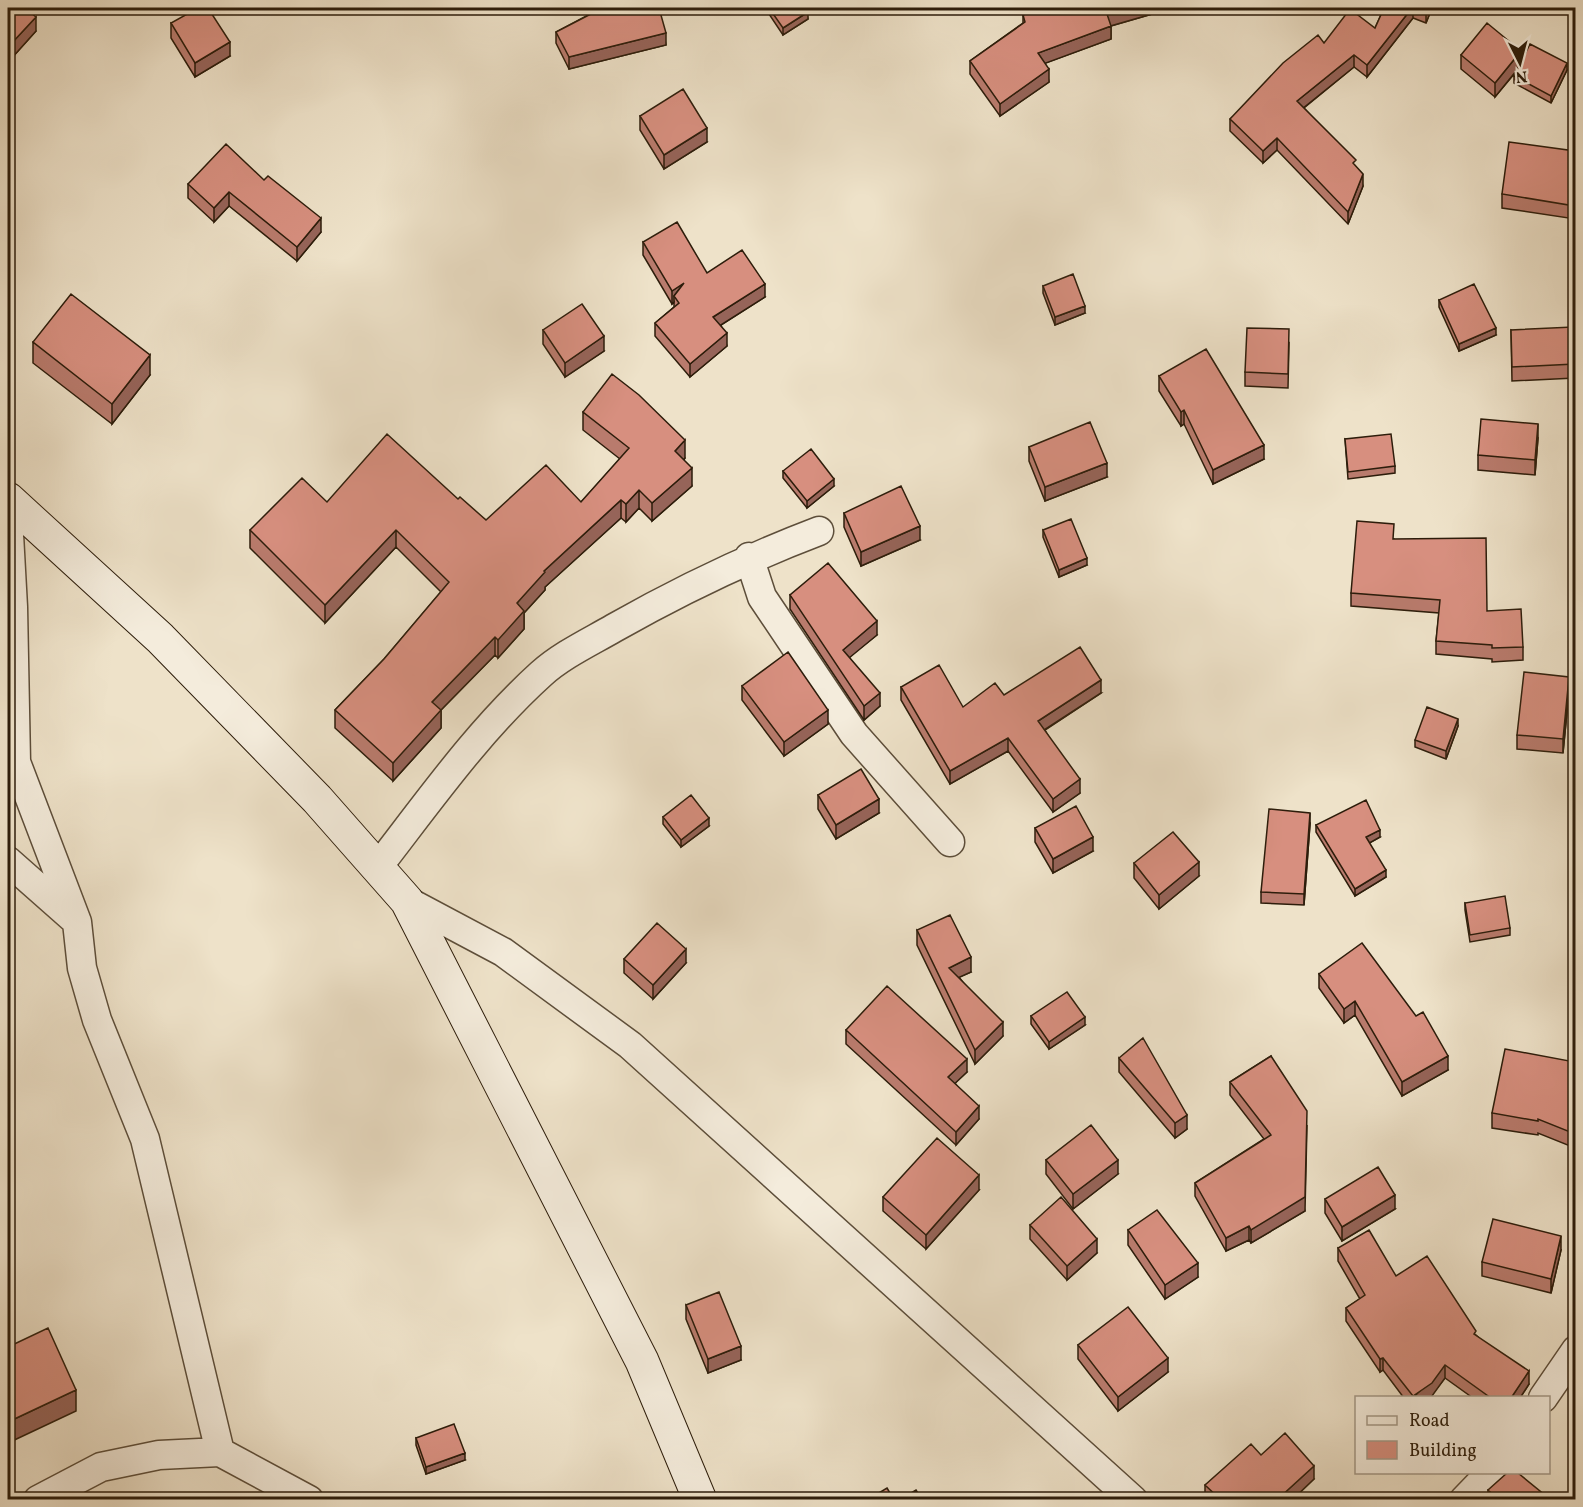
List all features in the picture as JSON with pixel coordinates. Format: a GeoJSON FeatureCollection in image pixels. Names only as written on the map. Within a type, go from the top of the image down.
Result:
{"type":"FeatureCollection","features":[{"type":"Feature","properties":{"kind":"street"},"geometry":{"type":"LineString","coordinates":[[8,499],[160,638],[317,799],[406,900],[642,1361],[700,1500]]}},
{"type":"Feature","properties":{"kind":"street"},"geometry":{"type":"LineString","coordinates":[[8,516],[14,607],[16,762],[77,922],[82,968],[97,1020],[145,1140],[220,1452]]}},
{"type":"Feature","properties":{"kind":"street"},"geometry":{"type":"LineString","coordinates":[[377,868],[484,730],[543,672],[586,644],[668,597],[749,557],[819,531]]}},
{"type":"Feature","properties":{"kind":"street"},"geometry":{"type":"LineString","coordinates":[[749,557],[762,597],[854,734],[950,842]]}},
{"type":"Feature","properties":{"kind":"street"},"geometry":{"type":"LineString","coordinates":[[8,861],[77,922]]}},
{"type":"Feature","properties":{"kind":"street"},"geometry":{"type":"LineString","coordinates":[[406,900],[503,952],[630,1045],[1133,1500]]}},
{"type":"Feature","properties":{"kind":"street"},"geometry":{"type":"LineString","coordinates":[[1544,1396],[1575,1350]]}},
{"type":"Feature","properties":{"kind":"street"},"geometry":{"type":"LineString","coordinates":[[38,1500],[101,1467],[159,1455],[220,1452],[309,1500]]}},
{"type":"Feature","properties":{"kind":"street"},"geometry":{"type":"LineString","coordinates":[[1464,1500],[1490,1474]]}},
{"type":"Feature","properties":{"kind":"building"},"geometry":{"type":"Polygon","coordinates":[[[8,8],[25,8],[36,17],[10,45],[8,43],[8,8]]]}},
{"type":"Feature","properties":{"kind":"building"},"geometry":{"type":"Polygon","coordinates":[[[198,8],[208,8],[230,42],[195,63],[171,23],[198,8]]]}},
{"type":"Feature","properties":{"kind":"building"},"geometry":{"type":"Polygon","coordinates":[[[596,8],[659,8],[666,33],[569,57],[556,32],[597,11],[596,8]]]}},
{"type":"Feature","properties":{"kind":"building"},"geometry":{"type":"Polygon","coordinates":[[[769,8],[805,8],[808,12],[783,28],[769,8]]]}},
{"type":"Feature","properties":{"kind":"building"},"geometry":{"type":"Polygon","coordinates":[[[1043,8],[1129,8],[1107,14],[1111,26],[1038,53],[1049,69],[1000,104],[970,61],[1025,22],[1023,15],[1043,8]]]}},
{"type":"Feature","properties":{"kind":"building"},"geometry":{"type":"Polygon","coordinates":[[[1384,8],[1412,8],[1367,65],[1354,55],[1297,101],[1356,160],[1353,163],[1363,174],[1348,212],[1277,138],[1263,151],[1230,119],[1283,63],[1318,35],[1324,43],[1350,9],[1375,28],[1384,8]]]}},
{"type":"Feature","properties":{"kind":"building"},"geometry":{"type":"Polygon","coordinates":[[[1573,8],[1575,8],[1575,30],[1570,30],[1573,8]]]}},
{"type":"Feature","properties":{"kind":"building"},"geometry":{"type":"Polygon","coordinates":[[[1487,23],[1521,51],[1495,83],[1461,55],[1487,23]]]}},
{"type":"Feature","properties":{"kind":"building"},"geometry":{"type":"Polygon","coordinates":[[[1530,44],[1567,63],[1551,96],[1514,76],[1530,44]]]}},
{"type":"Feature","properties":{"kind":"building"},"geometry":{"type":"Polygon","coordinates":[[[683,89],[707,128],[664,155],[640,116],[683,89]]]}},
{"type":"Feature","properties":{"kind":"building"},"geometry":{"type":"Polygon","coordinates":[[[1509,142],[1575,151],[1575,206],[1502,194],[1509,142]]]}},
{"type":"Feature","properties":{"kind":"building"},"geometry":{"type":"Polygon","coordinates":[[[226,144],[264,180],[268,176],[321,218],[297,247],[229,192],[214,208],[188,184],[226,144]]]}},
{"type":"Feature","properties":{"kind":"building"},"geometry":{"type":"Polygon","coordinates":[[[677,222],[707,273],[742,250],[765,284],[713,317],[727,333],[690,364],[655,323],[679,303],[674,296],[684,283],[672,291],[643,242],[677,222]]]}},
{"type":"Feature","properties":{"kind":"building"},"geometry":{"type":"Polygon","coordinates":[[[1073,274],[1085,306],[1055,317],[1043,286],[1073,274]]]}},
{"type":"Feature","properties":{"kind":"building"},"geometry":{"type":"Polygon","coordinates":[[[1474,284],[1496,328],[1459,344],[1439,300],[1474,284]]]}},
{"type":"Feature","properties":{"kind":"building"},"geometry":{"type":"Polygon","coordinates":[[[71,294],[150,355],[112,404],[33,342],[71,294]]]}},
{"type":"Feature","properties":{"kind":"building"},"geometry":{"type":"Polygon","coordinates":[[[582,304],[604,336],[565,363],[543,330],[582,304]]]}},
{"type":"Feature","properties":{"kind":"building"},"geometry":{"type":"Polygon","coordinates":[[[1573,327],[1575,364],[1512,367],[1511,330],[1573,327]]]}},
{"type":"Feature","properties":{"kind":"building"},"geometry":{"type":"Polygon","coordinates":[[[1247,328],[1289,329],[1288,374],[1245,372],[1247,328]]]}},
{"type":"Feature","properties":{"kind":"building"},"geometry":{"type":"Polygon","coordinates":[[[1206,349],[1264,445],[1213,470],[1184,410],[1181,412],[1159,376],[1206,349]]]}},
{"type":"Feature","properties":{"kind":"building"},"geometry":{"type":"Polygon","coordinates":[[[612,374],[639,395],[685,440],[675,451],[692,468],[652,503],[639,490],[626,504],[621,500],[544,571],[517,603],[524,611],[498,640],[495,637],[432,702],[441,710],[393,763],[335,710],[384,659],[449,582],[396,530],[325,605],[250,530],[302,478],[327,502],[387,434],[458,499],[460,497],[486,520],[546,465],[581,502],[629,448],[583,412],[612,374]]]}},
{"type":"Feature","properties":{"kind":"building"},"geometry":{"type":"Polygon","coordinates":[[[1481,419],[1538,424],[1535,460],[1478,455],[1481,419]]]}},
{"type":"Feature","properties":{"kind":"building"},"geometry":{"type":"Polygon","coordinates":[[[1090,422],[1107,463],[1045,487],[1029,447],[1090,422]]]}},
{"type":"Feature","properties":{"kind":"building"},"geometry":{"type":"Polygon","coordinates":[[[1391,434],[1395,466],[1348,472],[1345,439],[1391,434]]]}},
{"type":"Feature","properties":{"kind":"building"},"geometry":{"type":"Polygon","coordinates":[[[811,449],[834,479],[807,501],[783,471],[811,449]]]}},
{"type":"Feature","properties":{"kind":"building"},"geometry":{"type":"Polygon","coordinates":[[[901,486],[920,526],[861,552],[844,513],[901,486]]]}},
{"type":"Feature","properties":{"kind":"building"},"geometry":{"type":"Polygon","coordinates":[[[1071,519],[1087,558],[1059,570],[1043,530],[1071,519]]]}},
{"type":"Feature","properties":{"kind":"building"},"geometry":{"type":"Polygon","coordinates":[[[1357,521],[1394,524],[1393,539],[1486,538],[1487,611],[1521,609],[1523,647],[1492,648],[1492,645],[1436,641],[1440,600],[1351,593],[1357,521]]]}},
{"type":"Feature","properties":{"kind":"building"},"geometry":{"type":"Polygon","coordinates":[[[828,563],[877,621],[843,650],[880,693],[864,706],[790,595],[828,563]]]}},
{"type":"Feature","properties":{"kind":"building"},"geometry":{"type":"Polygon","coordinates":[[[1080,647],[1101,680],[1038,721],[1080,779],[1053,799],[1008,738],[950,771],[901,687],[939,665],[963,707],[995,683],[1004,695],[1080,647]]]}},
{"type":"Feature","properties":{"kind":"building"},"geometry":{"type":"Polygon","coordinates":[[[788,652],[828,710],[784,742],[742,686],[788,652]]]}},
{"type":"Feature","properties":{"kind":"building"},"geometry":{"type":"Polygon","coordinates":[[[1524,672],[1569,677],[1563,739],[1517,735],[1524,672]]]}},
{"type":"Feature","properties":{"kind":"building"},"geometry":{"type":"Polygon","coordinates":[[[1427,707],[1458,719],[1446,751],[1415,740],[1427,707]]]}},
{"type":"Feature","properties":{"kind":"building"},"geometry":{"type":"Polygon","coordinates":[[[861,769],[879,799],[836,825],[818,795],[861,769]]]}},
{"type":"Feature","properties":{"kind":"building"},"geometry":{"type":"Polygon","coordinates":[[[691,795],[709,818],[681,840],[663,817],[691,795]]]}},
{"type":"Feature","properties":{"kind":"building"},"geometry":{"type":"Polygon","coordinates":[[[1366,800],[1380,830],[1366,837],[1386,870],[1355,889],[1316,825],[1366,800]]]}},
{"type":"Feature","properties":{"kind":"building"},"geometry":{"type":"Polygon","coordinates":[[[1076,806],[1093,837],[1053,859],[1035,828],[1076,806]]]}},
{"type":"Feature","properties":{"kind":"building"},"geometry":{"type":"Polygon","coordinates":[[[1269,809],[1310,813],[1304,894],[1261,892],[1269,809]]]}},
{"type":"Feature","properties":{"kind":"building"},"geometry":{"type":"Polygon","coordinates":[[[1173,832],[1199,862],[1159,895],[1134,863],[1173,832]]]}},
{"type":"Feature","properties":{"kind":"building"},"geometry":{"type":"Polygon","coordinates":[[[1505,896],[1510,928],[1470,935],[1465,903],[1505,896]]]}},
{"type":"Feature","properties":{"kind":"building"},"geometry":{"type":"Polygon","coordinates":[[[950,915],[971,957],[949,968],[1003,1022],[975,1050],[917,930],[950,915]]]}},
{"type":"Feature","properties":{"kind":"building"},"geometry":{"type":"Polygon","coordinates":[[[657,923],[686,949],[653,985],[624,959],[657,923]]]}},
{"type":"Feature","properties":{"kind":"building"},"geometry":{"type":"Polygon","coordinates":[[[1362,943],[1416,1016],[1423,1012],[1448,1056],[1402,1082],[1355,1001],[1344,1009],[1319,974],[1362,943]]]}},
{"type":"Feature","properties":{"kind":"building"},"geometry":{"type":"Polygon","coordinates":[[[887,986],[967,1059],[948,1077],[979,1106],[956,1132],[846,1030],[887,986]]]}},
{"type":"Feature","properties":{"kind":"building"},"geometry":{"type":"Polygon","coordinates":[[[1067,992],[1085,1017],[1049,1042],[1031,1016],[1067,992]]]}},
{"type":"Feature","properties":{"kind":"building"},"geometry":{"type":"Polygon","coordinates":[[[1143,1038],[1187,1115],[1175,1123],[1119,1058],[1143,1038]]]}},
{"type":"Feature","properties":{"kind":"building"},"geometry":{"type":"Polygon","coordinates":[[[1505,1049],[1575,1062],[1575,1134],[1538,1119],[1538,1121],[1492,1113],[1505,1049]]]}},
{"type":"Feature","properties":{"kind":"building"},"geometry":{"type":"Polygon","coordinates":[[[1271,1056],[1307,1111],[1305,1197],[1251,1230],[1249,1226],[1226,1238],[1195,1183],[1271,1135],[1230,1082],[1271,1056]]]}},
{"type":"Feature","properties":{"kind":"building"},"geometry":{"type":"Polygon","coordinates":[[[1091,1125],[1118,1160],[1073,1194],[1046,1160],[1091,1125]]]}},
{"type":"Feature","properties":{"kind":"building"},"geometry":{"type":"Polygon","coordinates":[[[937,1138],[979,1175],[926,1235],[883,1197],[937,1138]]]}},
{"type":"Feature","properties":{"kind":"building"},"geometry":{"type":"Polygon","coordinates":[[[1378,1167],[1395,1195],[1342,1227],[1325,1199],[1378,1167]]]}},
{"type":"Feature","properties":{"kind":"building"},"geometry":{"type":"Polygon","coordinates":[[[1061,1197],[1097,1239],[1067,1266],[1030,1225],[1061,1197]]]}},
{"type":"Feature","properties":{"kind":"building"},"geometry":{"type":"Polygon","coordinates":[[[1157,1210],[1198,1263],[1165,1285],[1128,1230],[1157,1210]]]}},
{"type":"Feature","properties":{"kind":"building"},"geometry":{"type":"Polygon","coordinates":[[[1493,1219],[1561,1236],[1551,1279],[1482,1262],[1493,1219]]]}},
{"type":"Feature","properties":{"kind":"building"},"geometry":{"type":"Polygon","coordinates":[[[1369,1230],[1396,1276],[1427,1256],[1476,1331],[1474,1334],[1529,1371],[1512,1396],[1488,1396],[1445,1365],[1432,1383],[1413,1396],[1383,1358],[1380,1359],[1346,1308],[1365,1295],[1338,1248],[1369,1230]]]}},
{"type":"Feature","properties":{"kind":"building"},"geometry":{"type":"Polygon","coordinates":[[[719,1292],[741,1346],[708,1359],[686,1305],[719,1292]]]}},
{"type":"Feature","properties":{"kind":"building"},"geometry":{"type":"Polygon","coordinates":[[[1128,1307],[1168,1358],[1118,1397],[1078,1345],[1128,1307]]]}},
{"type":"Feature","properties":{"kind":"building"},"geometry":{"type":"Polygon","coordinates":[[[48,1328],[76,1390],[8,1422],[8,1347],[48,1328]]]}},
{"type":"Feature","properties":{"kind":"building"},"geometry":{"type":"Polygon","coordinates":[[[454,1424],[465,1453],[426,1467],[416,1438],[454,1424]]]}},
{"type":"Feature","properties":{"kind":"building"},"geometry":{"type":"Polygon","coordinates":[[[1285,1433],[1314,1466],[1280,1497],[1282,1500],[1221,1500],[1205,1485],[1251,1444],[1261,1455],[1285,1433]]]}},
{"type":"Feature","properties":{"kind":"building"},"geometry":{"type":"Polygon","coordinates":[[[1506,1474],[1519,1474],[1551,1500],[1499,1500],[1488,1490],[1506,1474]]]}},
{"type":"Feature","properties":{"kind":"building"},"geometry":{"type":"Polygon","coordinates":[[[887,1488],[894,1500],[867,1500],[887,1488]]]}},
{"type":"Feature","properties":{"kind":"building"},"geometry":{"type":"Polygon","coordinates":[[[916,1490],[922,1500],[899,1500],[916,1490]]]}}]}
